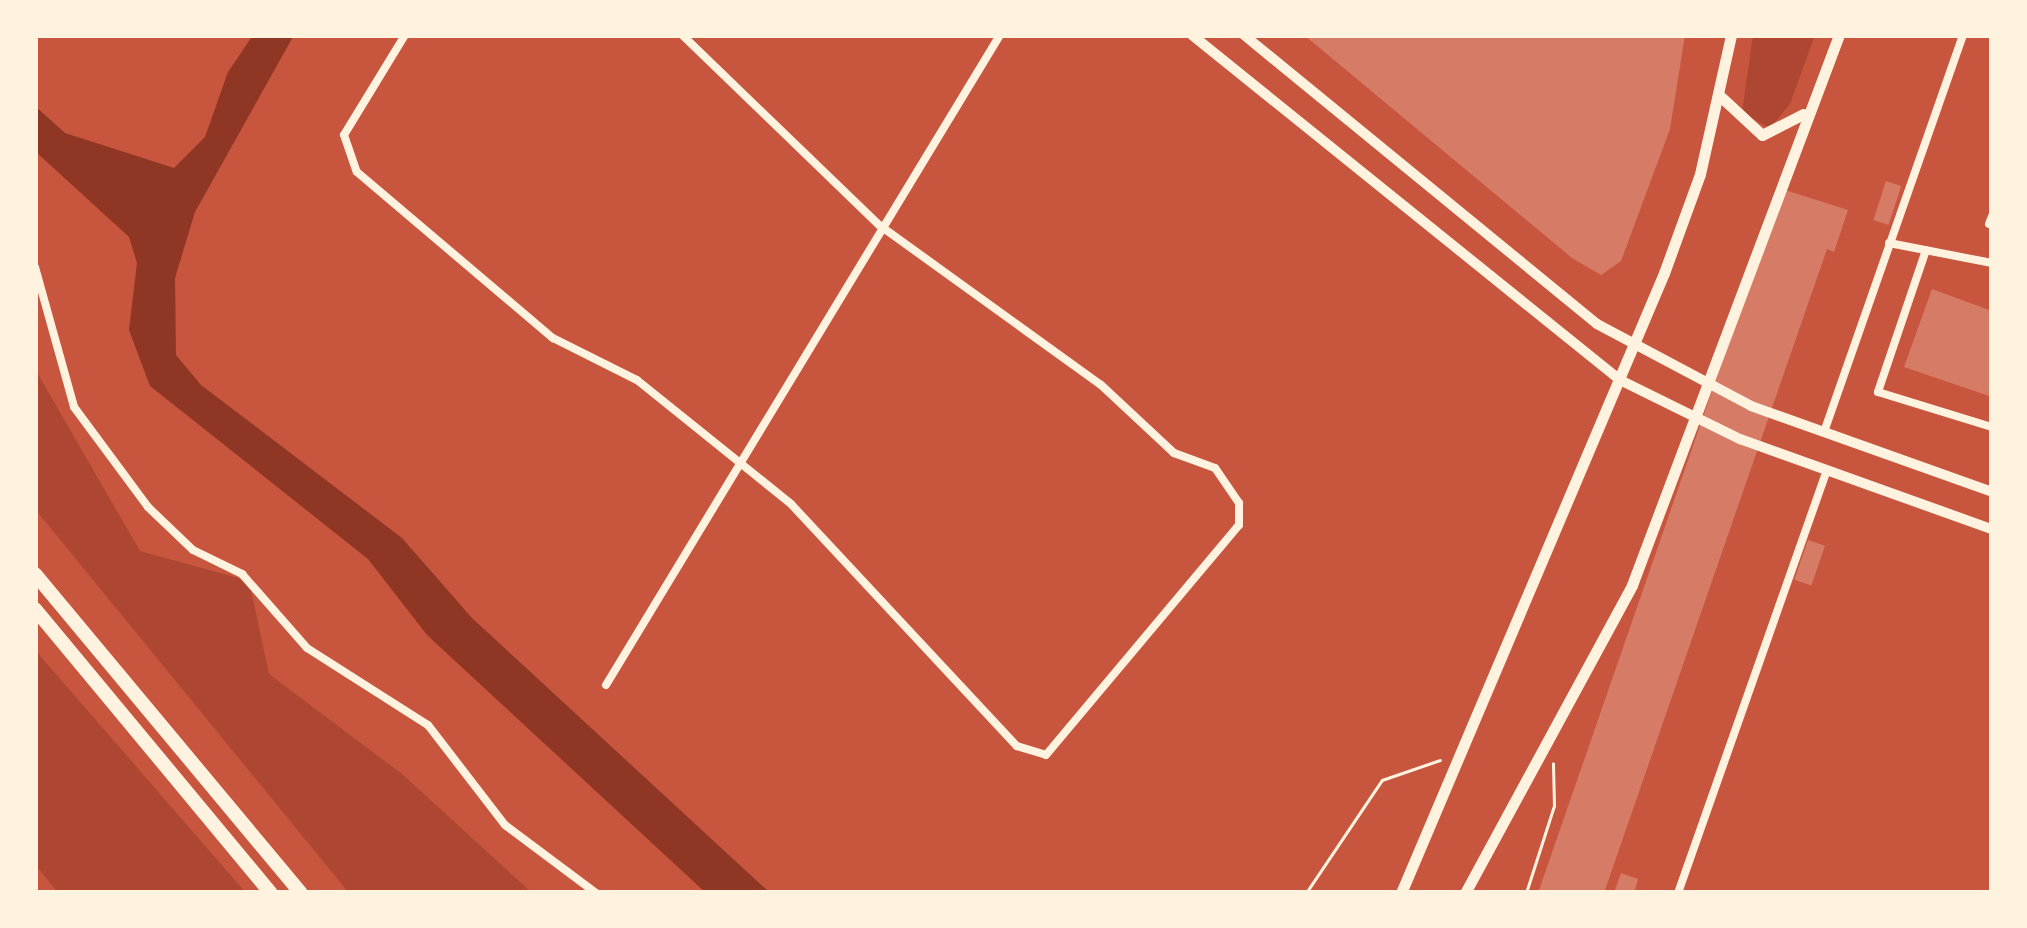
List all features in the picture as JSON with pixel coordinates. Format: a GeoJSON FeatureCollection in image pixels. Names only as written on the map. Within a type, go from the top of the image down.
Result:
{"type":"FeatureCollection","features":[{"type":"Feature","properties":{"kind":"highway"},"geometry":{"type":"LineString","coordinates":[[35,574],[301,893]]}},
{"type":"Feature","properties":{"kind":"highway"},"geometry":{"type":"LineString","coordinates":[[35,609],[271,893]]}},
{"type":"Feature","properties":{"kind":"main road"},"geometry":{"type":"LineString","coordinates":[[1192,35],[1620,380],[1698,422],[1992,528]]}},
{"type":"Feature","properties":{"kind":"main road"},"geometry":{"type":"LineString","coordinates":[[1244,35],[1562,298],[1635,346],[1710,386],[1992,492]]}},
{"type":"Feature","properties":{"kind":"main road"},"geometry":{"type":"LineString","coordinates":[[1402,893],[1470,749],[1635,346],[1720,96],[1730,35]]}},
{"type":"Feature","properties":{"kind":"main road"},"geometry":{"type":"LineString","coordinates":[[1465,893],[1553,744],[1632,585],[1698,422],[1806,111],[1839,35]]}},
{"type":"Feature","properties":{"kind":"main road"},"geometry":{"type":"LineString","coordinates":[[1720,96],[1762,135],[1806,111]]}},
{"type":"Feature","properties":{"kind":"street"},"geometry":{"type":"LineString","coordinates":[[405,35],[344,135],[357,172],[553,338],[637,380],[733,466],[791,504],[1017,746],[1046,755],[1240,525],[1240,504],[1215,468],[1174,454],[1101,384],[880,225],[682,35]]}},
{"type":"Feature","properties":{"kind":"street"},"geometry":{"type":"LineString","coordinates":[[606,684],[733,466],[1000,35]]}},
{"type":"Feature","properties":{"kind":"street"},"geometry":{"type":"LineString","coordinates":[[1824,432],[1963,35]]}},
{"type":"Feature","properties":{"kind":"street"},"geometry":{"type":"LineString","coordinates":[[1889,243],[1992,263]]}},
{"type":"Feature","properties":{"kind":"street"},"geometry":{"type":"LineString","coordinates":[[1926,250],[1878,392],[1992,428]]}},
{"type":"Feature","properties":{"kind":"street"},"geometry":{"type":"LineString","coordinates":[[35,267],[74,408],[148,507],[193,550],[242,574],[307,648],[428,725],[505,824],[596,893]]}},
{"type":"Feature","properties":{"kind":"street"},"geometry":{"type":"LineString","coordinates":[[1678,893],[1827,470]]}},
{"type":"Feature","properties":{"kind":"path"},"geometry":{"type":"LineString","coordinates":[[1526,893],[1554,806],[1553,744]]}},
{"type":"Feature","properties":{"kind":"path"},"geometry":{"type":"LineString","coordinates":[[1306,893],[1382,780],[1470,749]]}},
{"type":"Feature","properties":{"kind":"shaded area"},"geometry":{"type":"Polygon","coordinates":[[[253,35],[294,35],[195,212],[175,278],[176,355],[201,385],[402,538],[472,618],[770,893],[706,893],[427,635],[368,559],[150,386],[129,330],[137,263],[129,237],[35,151],[35,106],[65,133],[174,168],[205,137],[228,72],[253,35]]]}},
{"type":"Feature","properties":{"kind":"shaded area"},"geometry":{"type":"Polygon","coordinates":[[[1753,35],[1815,35],[1790,104],[1770,128],[1742,113],[1753,35]]]}},
{"type":"Feature","properties":{"kind":"shaded area"},"geometry":{"type":"Polygon","coordinates":[[[35,369],[140,551],[249,581],[269,674],[402,774],[532,893],[349,893],[35,509],[35,369]]]}},
{"type":"Feature","properties":{"kind":"shaded area"},"geometry":{"type":"Polygon","coordinates":[[[35,650],[246,893],[58,893],[35,864],[35,650]]]}},
{"type":"Feature","properties":{"kind":"building"},"geometry":{"type":"Polygon","coordinates":[[[1304,35],[1685,35],[1670,129],[1621,261],[1601,275],[1572,258],[1304,35]]]}},
{"type":"Feature","properties":{"kind":"building"},"geometry":{"type":"Polygon","coordinates":[[[1886,181],[1901,186],[1889,225],[1873,220],[1886,181]]]}},
{"type":"Feature","properties":{"kind":"building"},"geometry":{"type":"Polygon","coordinates":[[[1782,189],[1848,210],[1834,252],[1827,249],[1604,893],[1538,893],[1782,189]]]}},
{"type":"Feature","properties":{"kind":"building"},"geometry":{"type":"Polygon","coordinates":[[[1932,289],[1992,311],[1992,397],[1904,367],[1932,289]]]}},
{"type":"Feature","properties":{"kind":"building"},"geometry":{"type":"Polygon","coordinates":[[[1808,540],[1825,546],[1811,586],[1794,580],[1808,540]]]}},
{"type":"Feature","properties":{"kind":"building"},"geometry":{"type":"Polygon","coordinates":[[[1621,873],[1638,879],[1634,893],[1614,893],[1621,873]]]}}]}
